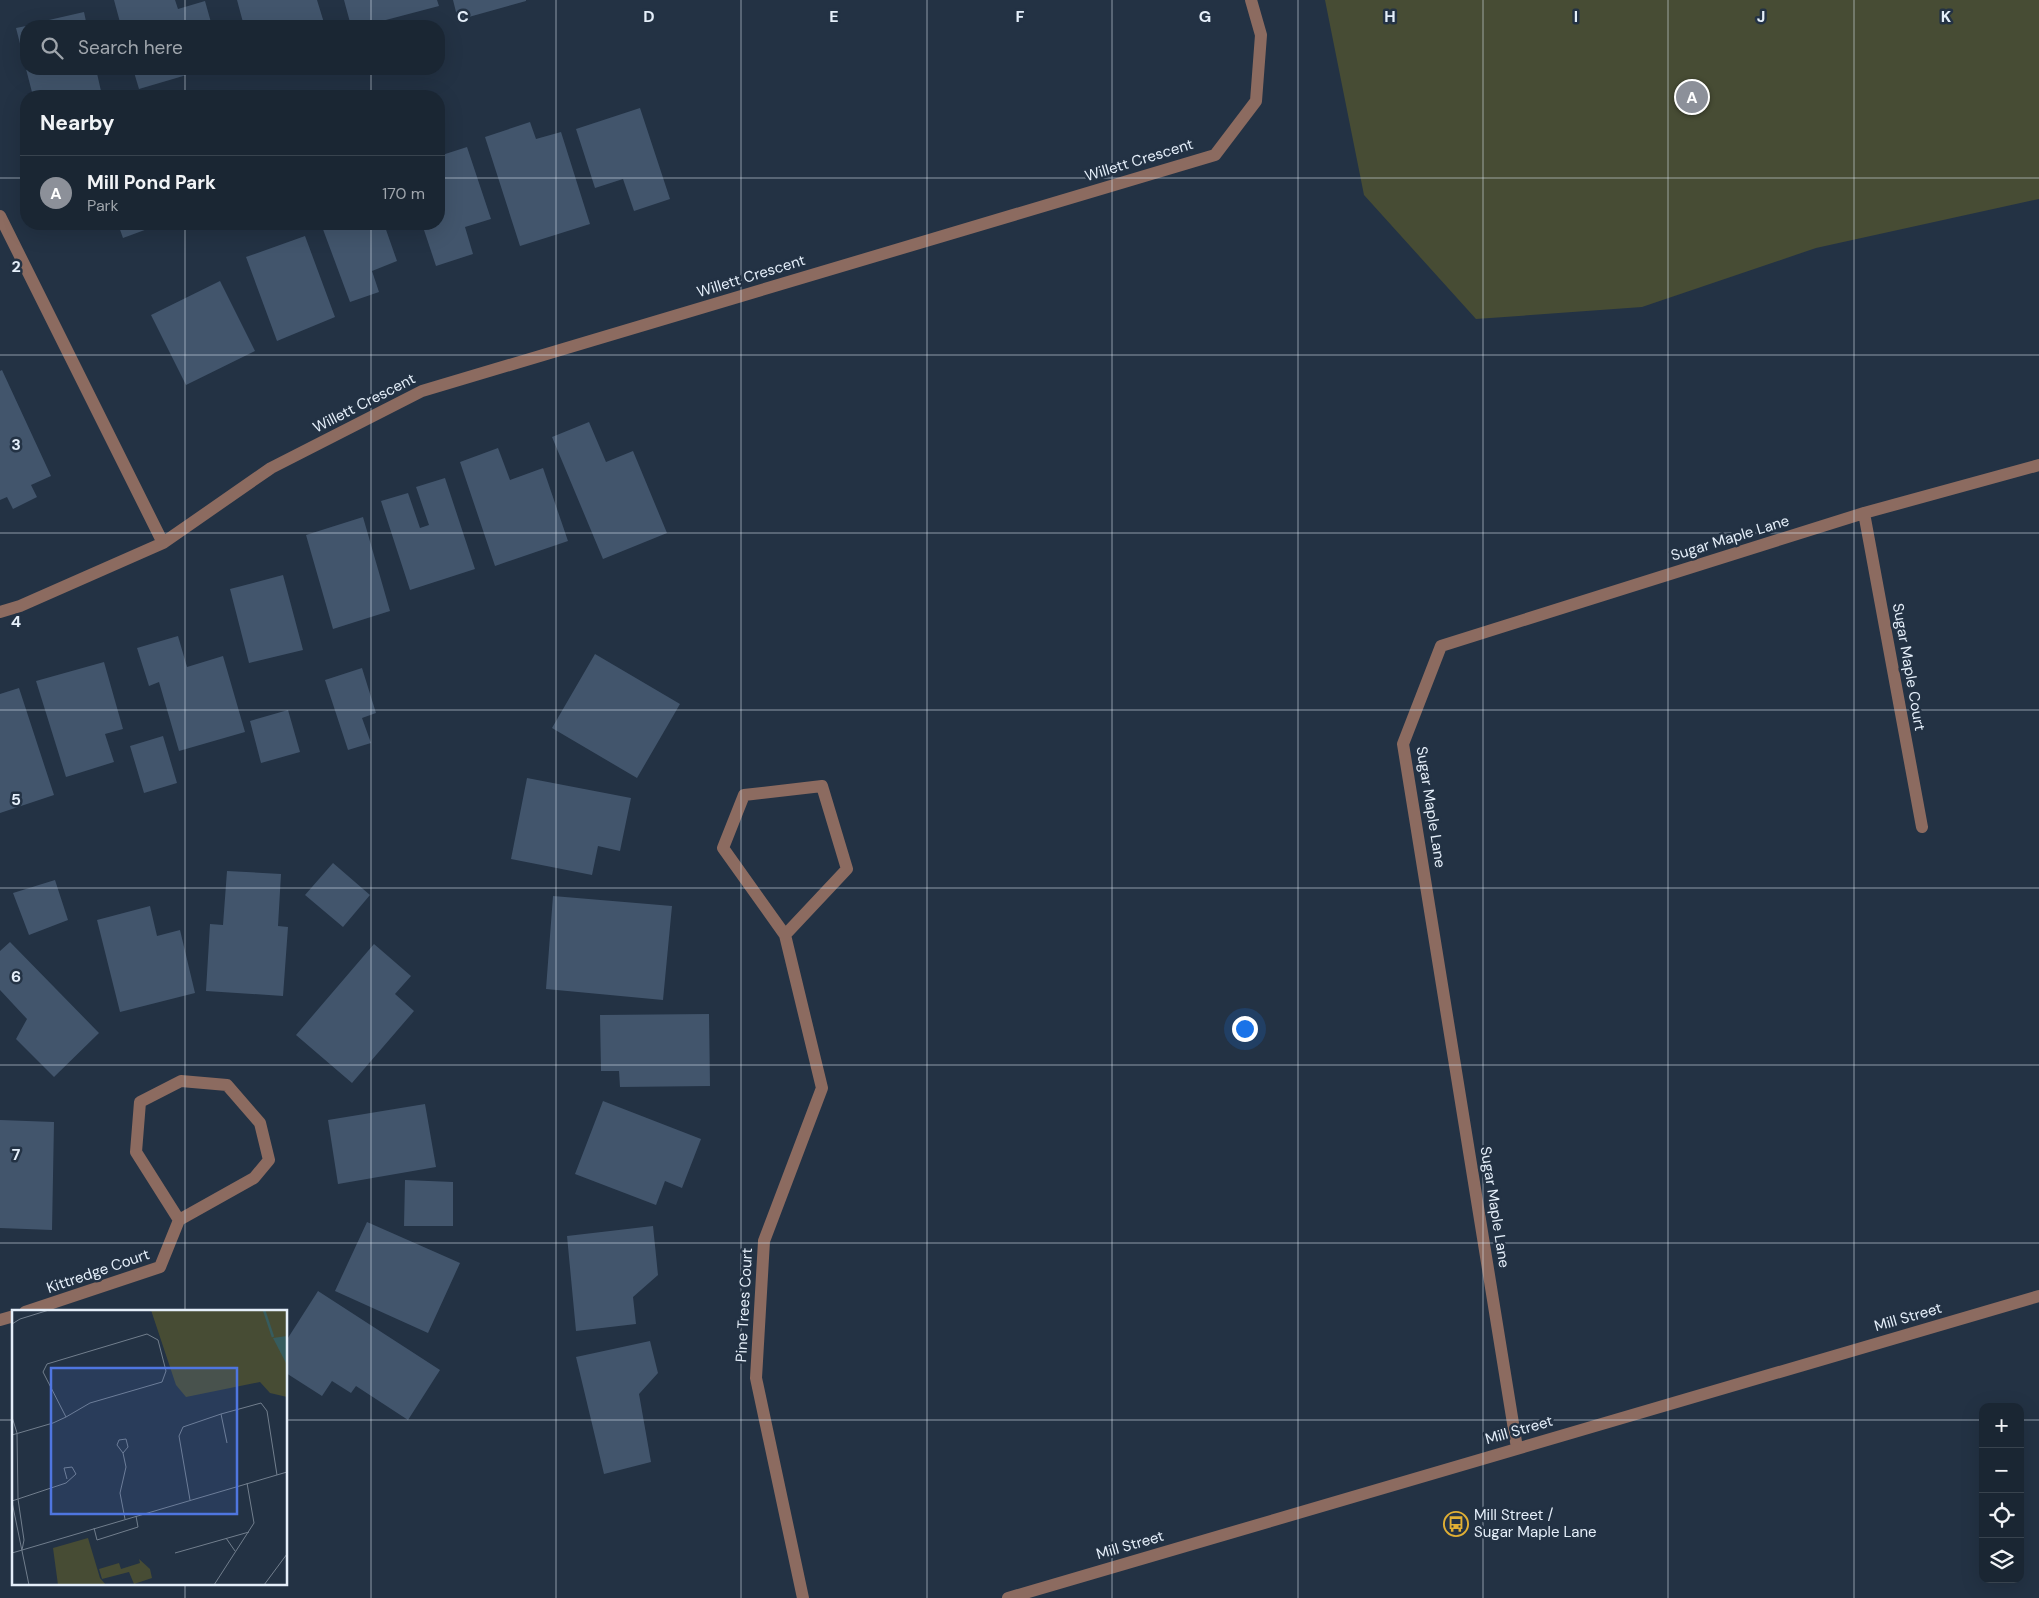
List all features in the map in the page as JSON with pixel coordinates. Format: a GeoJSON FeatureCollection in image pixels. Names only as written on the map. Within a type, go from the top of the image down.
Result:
{"type":"FeatureCollection","features":[{"type":"Feature","properties":{"kind":"street","name":"Willett Crescent"},"geometry":{"type":"LineString","coordinates":[[0,612],[20,606],[163,543],[271,468],[422,391],[1215,155],[1256,101],[1260,35],[1251,0]]}},
{"type":"Feature","properties":{"kind":"street"},"geometry":{"type":"LineString","coordinates":[[0,216],[163,543]]}},
{"type":"Feature","properties":{"kind":"street","name":"Sugar Maple Lane"},"geometry":{"type":"LineString","coordinates":[[1517,1448],[1403,744],[1441,646],[1864,513],[2039,465]]}},
{"type":"Feature","properties":{"kind":"street","name":"Sugar Maple Court"},"geometry":{"type":"LineString","coordinates":[[1864,513],[1922,827]]}},
{"type":"Feature","properties":{"kind":"street","name":"Pine Trees Court"},"geometry":{"type":"LineString","coordinates":[[785,935],[847,869],[822,786],[744,795],[723,848],[785,935],[822,1088],[764,1241],[756,1378],[803,1598]]}},
{"type":"Feature","properties":{"kind":"street"},"geometry":{"type":"LineString","coordinates":[[181,1081],[227,1085],[260,1123],[269,1160],[254,1178],[179,1220],[136,1152],[140,1102],[181,1081]]}},
{"type":"Feature","properties":{"kind":"street","name":"Kittredge Court"},"geometry":{"type":"LineString","coordinates":[[32,1310],[160,1267],[179,1220]]}},
{"type":"Feature","properties":{"kind":"street","name":"Mill Street"},"geometry":{"type":"LineString","coordinates":[[1008,1598],[2039,1296]]}},
{"type":"Feature","properties":{"kind":"green space"},"geometry":{"type":"Polygon","coordinates":[[[1325,0],[2039,0],[2039,199],[1816,248],[1642,307],[1476,319],[1364,195],[1325,0]]]}},
{"type":"Feature","properties":{"kind":"building"},"geometry":{"type":"Polygon","coordinates":[[[114,0],[175,0],[178,9],[205,1],[210,20],[119,20],[114,0]]]}},
{"type":"Feature","properties":{"kind":"building"},"geometry":{"type":"Polygon","coordinates":[[[237,0],[317,0],[323,20],[242,20],[237,0]]]}},
{"type":"Feature","properties":{"kind":"building"},"geometry":{"type":"Polygon","coordinates":[[[344,0],[437,0],[439,6],[386,20],[349,20],[344,0]]]}},
{"type":"Feature","properties":{"kind":"building"},"geometry":{"type":"Polygon","coordinates":[[[453,0],[526,0],[526,1],[458,20],[453,0]]]}},
{"type":"Feature","properties":{"kind":"building"},"geometry":{"type":"Polygon","coordinates":[[[84,12],[86,20],[49,20],[84,12]]]}},
{"type":"Feature","properties":{"kind":"building"},"geometry":{"type":"Polygon","coordinates":[[[20,27],[20,44],[16,28],[20,27]]]}},
{"type":"Feature","properties":{"kind":"building"},"geometry":{"type":"Polygon","coordinates":[[[28,75],[97,75],[101,90],[31,90],[28,75]]]}},
{"type":"Feature","properties":{"kind":"building"},"geometry":{"type":"Polygon","coordinates":[[[135,75],[187,75],[139,89],[135,75]]]}},
{"type":"Feature","properties":{"kind":"building"},"geometry":{"type":"Polygon","coordinates":[[[640,108],[670,199],[634,211],[623,179],[595,188],[576,129],[640,108]]]}},
{"type":"Feature","properties":{"kind":"building"},"geometry":{"type":"Polygon","coordinates":[[[530,122],[536,139],[561,132],[590,224],[520,246],[485,137],[530,122]]]}},
{"type":"Feature","properties":{"kind":"building"},"geometry":{"type":"Polygon","coordinates":[[[467,147],[491,219],[465,227],[473,254],[436,266],[424,230],[445,230],[445,154],[467,147]]]}},
{"type":"Feature","properties":{"kind":"building"},"geometry":{"type":"Polygon","coordinates":[[[120,230],[145,230],[123,238],[120,230]]]}},
{"type":"Feature","properties":{"kind":"building"},"geometry":{"type":"Polygon","coordinates":[[[323,230],[386,230],[397,261],[372,271],[379,292],[350,302],[323,230]]]}},
{"type":"Feature","properties":{"kind":"building"},"geometry":{"type":"Polygon","coordinates":[[[305,236],[335,317],[277,341],[246,257],[305,236]]]}},
{"type":"Feature","properties":{"kind":"building"},"geometry":{"type":"Polygon","coordinates":[[[220,281],[255,351],[186,385],[151,315],[220,281]]]}},
{"type":"Feature","properties":{"kind":"building"},"geometry":{"type":"Polygon","coordinates":[[[2,370],[51,476],[31,485],[37,497],[13,509],[7,497],[0,500],[0,371],[2,370]]]}},
{"type":"Feature","properties":{"kind":"building"},"geometry":{"type":"Polygon","coordinates":[[[589,422],[606,462],[633,451],[667,533],[603,559],[552,437],[589,422]]]}},
{"type":"Feature","properties":{"kind":"building"},"geometry":{"type":"Polygon","coordinates":[[[498,448],[510,480],[543,468],[568,541],[495,566],[460,462],[498,448]]]}},
{"type":"Feature","properties":{"kind":"building"},"geometry":{"type":"Polygon","coordinates":[[[445,478],[475,569],[410,590],[381,501],[408,493],[420,528],[429,525],[416,487],[445,478]]]}},
{"type":"Feature","properties":{"kind":"building"},"geometry":{"type":"Polygon","coordinates":[[[363,517],[390,611],[333,629],[306,535],[363,517]]]}},
{"type":"Feature","properties":{"kind":"building"},"geometry":{"type":"Polygon","coordinates":[[[283,575],[303,650],[249,663],[230,589],[283,575]]]}},
{"type":"Feature","properties":{"kind":"building"},"geometry":{"type":"Polygon","coordinates":[[[178,636],[187,667],[223,656],[245,732],[179,751],[159,682],[149,686],[137,648],[178,636]]]}},
{"type":"Feature","properties":{"kind":"building"},"geometry":{"type":"Polygon","coordinates":[[[595,654],[680,704],[637,778],[552,728],[595,654]]]}},
{"type":"Feature","properties":{"kind":"building"},"geometry":{"type":"Polygon","coordinates":[[[104,662],[123,729],[105,734],[114,762],[66,777],[36,681],[104,662]]]}},
{"type":"Feature","properties":{"kind":"building"},"geometry":{"type":"Polygon","coordinates":[[[362,668],[376,713],[362,718],[371,743],[348,750],[325,680],[362,668]]]}},
{"type":"Feature","properties":{"kind":"building"},"geometry":{"type":"Polygon","coordinates":[[[19,688],[54,795],[0,813],[0,694],[19,688]]]}},
{"type":"Feature","properties":{"kind":"building"},"geometry":{"type":"Polygon","coordinates":[[[288,710],[300,752],[261,763],[250,721],[288,710]]]}},
{"type":"Feature","properties":{"kind":"building"},"geometry":{"type":"Polygon","coordinates":[[[163,736],[177,783],[144,793],[130,746],[163,736]]]}},
{"type":"Feature","properties":{"kind":"building"},"geometry":{"type":"Polygon","coordinates":[[[527,778],[631,798],[620,851],[598,846],[592,875],[511,859],[527,778]]]}},
{"type":"Feature","properties":{"kind":"building"},"geometry":{"type":"Polygon","coordinates":[[[333,863],[370,895],[343,927],[305,895],[333,863]]]}},
{"type":"Feature","properties":{"kind":"building"},"geometry":{"type":"Polygon","coordinates":[[[227,871],[281,874],[278,926],[288,927],[283,996],[206,991],[210,924],[223,925],[227,871]]]}},
{"type":"Feature","properties":{"kind":"building"},"geometry":{"type":"Polygon","coordinates":[[[55,880],[68,920],[29,935],[13,893],[55,880]]]}},
{"type":"Feature","properties":{"kind":"building"},"geometry":{"type":"Polygon","coordinates":[[[553,896],[672,906],[663,1000],[546,989],[553,896]]]}},
{"type":"Feature","properties":{"kind":"building"},"geometry":{"type":"Polygon","coordinates":[[[150,906],[157,936],[180,930],[195,993],[120,1012],[97,920],[150,906]]]}},
{"type":"Feature","properties":{"kind":"building"},"geometry":{"type":"Polygon","coordinates":[[[10,942],[99,1033],[54,1077],[16,1039],[27,1019],[0,990],[0,951],[10,942]]]}},
{"type":"Feature","properties":{"kind":"building"},"geometry":{"type":"Polygon","coordinates":[[[374,944],[411,976],[395,994],[414,1011],[352,1083],[296,1035],[374,944]]]}},
{"type":"Feature","properties":{"kind":"building"},"geometry":{"type":"Polygon","coordinates":[[[709,1014],[710,1086],[620,1087],[619,1071],[601,1071],[600,1015],[709,1014]]]}},
{"type":"Feature","properties":{"kind":"building"},"geometry":{"type":"Polygon","coordinates":[[[603,1101],[701,1139],[682,1188],[665,1181],[656,1205],[575,1174],[603,1101]]]}},
{"type":"Feature","properties":{"kind":"building"},"geometry":{"type":"Polygon","coordinates":[[[425,1104],[436,1167],[338,1184],[328,1120],[425,1104]]]}},
{"type":"Feature","properties":{"kind":"building"},"geometry":{"type":"Polygon","coordinates":[[[0,1120],[54,1122],[52,1230],[0,1228],[0,1120]]]}},
{"type":"Feature","properties":{"kind":"building"},"geometry":{"type":"Polygon","coordinates":[[[405,1180],[453,1182],[453,1226],[404,1226],[405,1180]]]}},
{"type":"Feature","properties":{"kind":"building"},"geometry":{"type":"Polygon","coordinates":[[[367,1222],[460,1263],[428,1333],[335,1291],[367,1222]]]}},
{"type":"Feature","properties":{"kind":"building"},"geometry":{"type":"Polygon","coordinates":[[[653,1226],[658,1275],[633,1297],[636,1324],[576,1331],[567,1236],[653,1226]]]}},
{"type":"Feature","properties":{"kind":"building"},"geometry":{"type":"Polygon","coordinates":[[[318,1291],[440,1370],[408,1420],[356,1386],[351,1393],[332,1381],[322,1396],[288,1374],[288,1338],[318,1291]]]}},
{"type":"Feature","properties":{"kind":"building"},"geometry":{"type":"Polygon","coordinates":[[[650,1341],[658,1373],[639,1394],[651,1462],[604,1474],[576,1357],[650,1341]]]}},
{"type":"Feature","properties":{"kind":"place","name":"Mill Pond Park"},"geometry":{"type":"Point","coordinates":[1692,97]}},
{"type":"Feature","properties":{"kind":"place","name":"Mill Street / Sugar Maple Lane"},"geometry":{"type":"Point","coordinates":[1456,1524]}}]}
